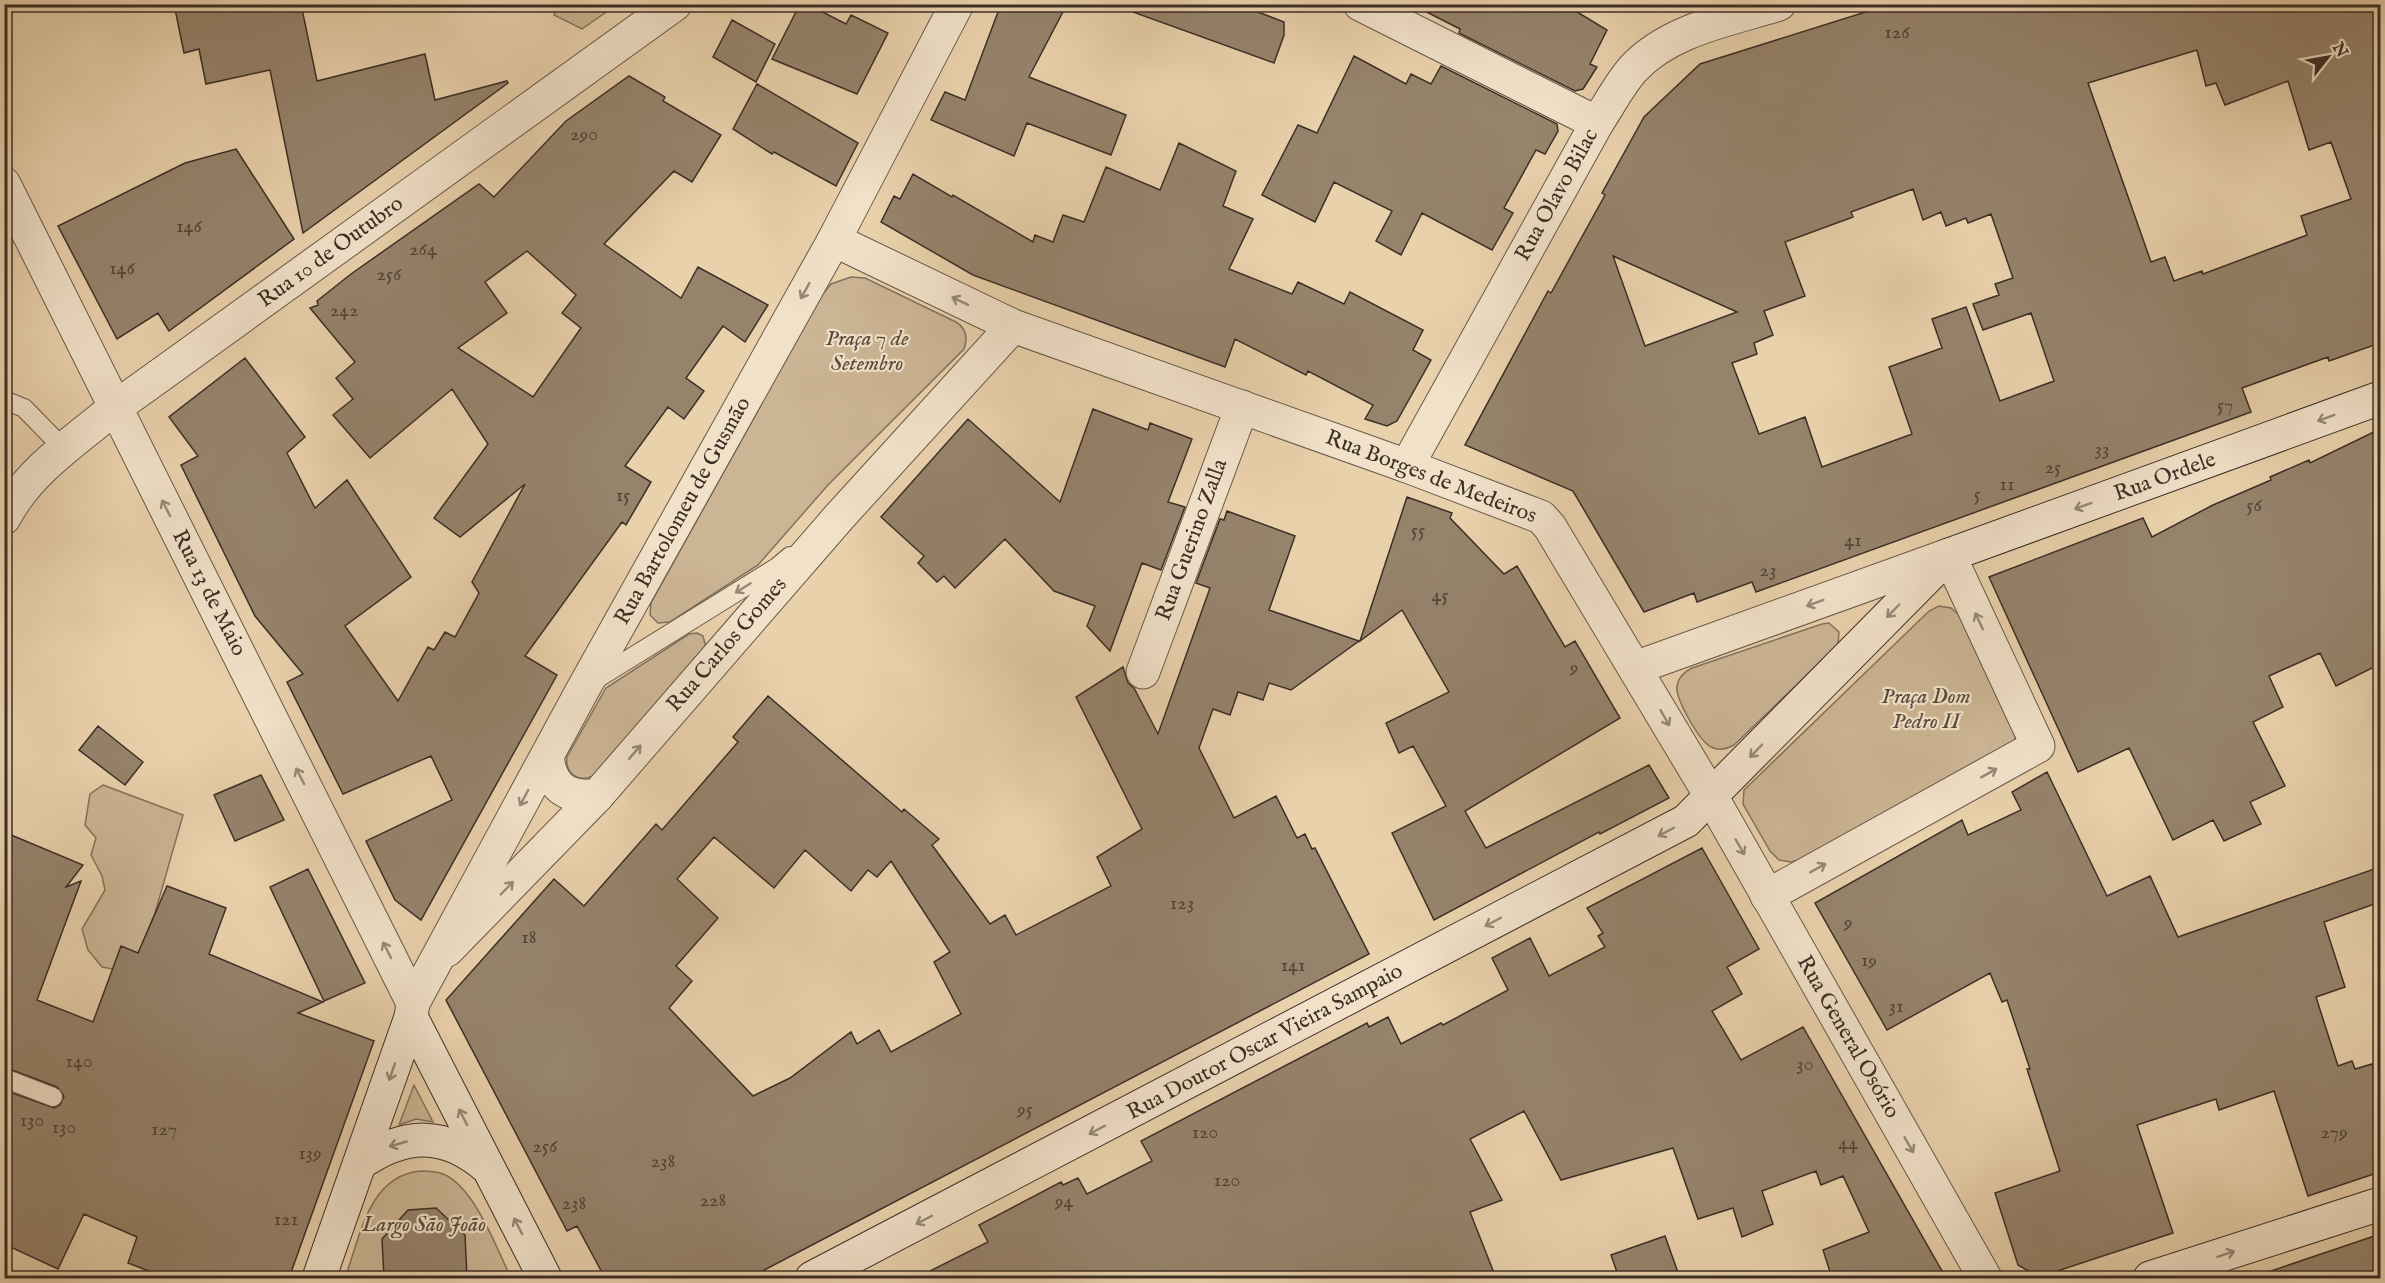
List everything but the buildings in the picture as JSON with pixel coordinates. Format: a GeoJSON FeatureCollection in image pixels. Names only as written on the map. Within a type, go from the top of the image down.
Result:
{"type":"FeatureCollection","features":[{"type":"Feature","properties":{"kind":"street","name":"Rua 10 de Outubro"},"geometry":{"type":"LineString","coordinates":[[4,518],[20,492],[64,449],[116,407],[675,4]]}},
{"type":"Feature","properties":{"kind":"street","name":"Rua Bartolomeu de Gusmão"},"geometry":{"type":"LineString","coordinates":[[412,1010],[582,691],[834,240],[957,4]]}},
{"type":"Feature","properties":{"kind":"street"},"geometry":{"type":"LineString","coordinates":[[1359,4],[1597,123]]}},
{"type":"Feature","properties":{"kind":"street","name":"Rua Olavo Bilac"},"geometry":{"type":"LineString","coordinates":[[1407,466],[1622,82],[1654,52],[1689,32],[1779,4]]}},
{"type":"Feature","properties":{"kind":"street","name":"Rua 13 de Maio"},"geometry":{"type":"LineString","coordinates":[[4,184],[412,1010]]}},
{"type":"Feature","properties":{"kind":"street"},"geometry":{"type":"LineString","coordinates":[[834,240],[1013,326]]}},
{"type":"Feature","properties":{"kind":"street","name":"Rua Borges de Medeiros"},"geometry":{"type":"LineString","coordinates":[[1013,326],[1529,510],[1541,517],[1550,527],[1711,796]]}},
{"type":"Feature","properties":{"kind":"street","name":"Rua Carlos Gomes"},"geometry":{"type":"LineString","coordinates":[[437,960],[597,796],[840,516],[1013,326]]}},
{"type":"Feature","properties":{"kind":"street","name":"Rua Ordele"},"geometry":{"type":"LineString","coordinates":[[1949,555],[2380,398]]}},
{"type":"Feature","properties":{"kind":"street","name":"Rua Guerino Zalla"},"geometry":{"type":"LineString","coordinates":[[1143,672],[1242,407]]}},
{"type":"Feature","properties":{"kind":"street"},"geometry":{"type":"LineString","coordinates":[[1635,668],[1949,555]]}},
{"type":"Feature","properties":{"kind":"street"},"geometry":{"type":"LineString","coordinates":[[1711,796],[1949,555]]}},
{"type":"Feature","properties":{"kind":"street"},"geometry":{"type":"LineString","coordinates":[[1767,896],[2038,746],[1949,555]]}},
{"type":"Feature","properties":{"kind":"street"},"geometry":{"type":"LineString","coordinates":[[547,756],[553,780],[561,789],[582,797],[597,796]]}},
{"type":"Feature","properties":{"kind":"street","name":"Rua General Osório"},"geometry":{"type":"LineString","coordinates":[[1711,796],[1985,1278]]}},
{"type":"Feature","properties":{"kind":"street","name":"Rua Doutor Oscar Vieira Sampaio"},"geometry":{"type":"LineString","coordinates":[[812,1278],[1686,821],[1711,796]]}},
{"type":"Feature","properties":{"kind":"street"},"geometry":{"type":"LineString","coordinates":[[319,1278],[412,1010]]}},
{"type":"Feature","properties":{"kind":"street"},"geometry":{"type":"LineString","coordinates":[[412,1010],[489,1170],[545,1278]]}},
{"type":"Feature","properties":{"kind":"street"},"geometry":{"type":"LineString","coordinates":[[359,1164],[379,1150],[401,1142],[425,1139],[449,1144],[471,1154],[489,1170]]}},
{"type":"Feature","properties":{"kind":"street"},"geometry":{"type":"LineString","coordinates":[[2150,1278],[2380,1204]]}},
{"type":"Feature","properties":{"kind":"lane"},"geometry":{"type":"LineString","coordinates":[[4,400],[18,403],[64,449]]}},
{"type":"Feature","properties":{"kind":"lane"},"geometry":{"type":"LineString","coordinates":[[582,691],[599,676],[777,567],[840,516]]}},
{"type":"Feature","properties":{"kind":"lane"},"geometry":{"type":"LineString","coordinates":[[4,1078],[53,1097]]}},
{"type":"Feature","properties":{"kind":"green space"},"geometry":{"type":"Polygon","coordinates":[[[559,4],[616,5],[582,29],[554,15],[559,4]]]}},
{"type":"Feature","properties":{"kind":"green space","name":"Praça 7 de Setembro"},"geometry":{"type":"Polygon","coordinates":[[[851,277],[865,278],[956,322],[966,334],[964,349],[828,485],[758,565],[670,622],[658,623],[650,615],[651,603],[822,295],[831,284],[851,277]]]}},
{"type":"Feature","properties":{"kind":"green space","name":"Praça Dom Pedro II"},"geometry":{"type":"Polygon","coordinates":[[[1939,606],[1951,608],[1959,615],[2015,735],[2015,740],[1798,860],[1791,862],[1779,860],[1770,851],[1743,804],[1744,790],[1929,611],[1939,606]]]}},
{"type":"Feature","properties":{"kind":"green space","name":"Praça Dom Pedro II"},"geometry":{"type":"Polygon","coordinates":[[[1829,623],[1839,632],[1838,645],[1734,745],[1720,749],[1714,748],[1700,737],[1677,692],[1679,680],[1686,671],[1829,623]]]}},
{"type":"Feature","properties":{"kind":"green space"},"geometry":{"type":"Polygon","coordinates":[[[697,633],[703,636],[706,647],[593,776],[582,778],[570,772],[567,757],[606,688],[689,634],[697,633]]]}},
{"type":"Feature","properties":{"kind":"green space"},"geometry":{"type":"Polygon","coordinates":[[[103,785],[183,815],[155,913],[139,954],[113,969],[102,967],[88,950],[82,929],[105,890],[102,876],[91,855],[96,838],[85,825],[90,794],[103,785]]]}},
{"type":"Feature","properties":{"kind":"green space"},"geometry":{"type":"Polygon","coordinates":[[[414,1085],[433,1122],[416,1119],[399,1125],[414,1085]]]}},
{"type":"Feature","properties":{"kind":"green space","name":"Largo São João"},"geometry":{"type":"Polygon","coordinates":[[[420,1171],[443,1174],[465,1191],[492,1236],[511,1278],[345,1278],[362,1228],[377,1197],[388,1184],[402,1175],[420,1171]]]}}]}
